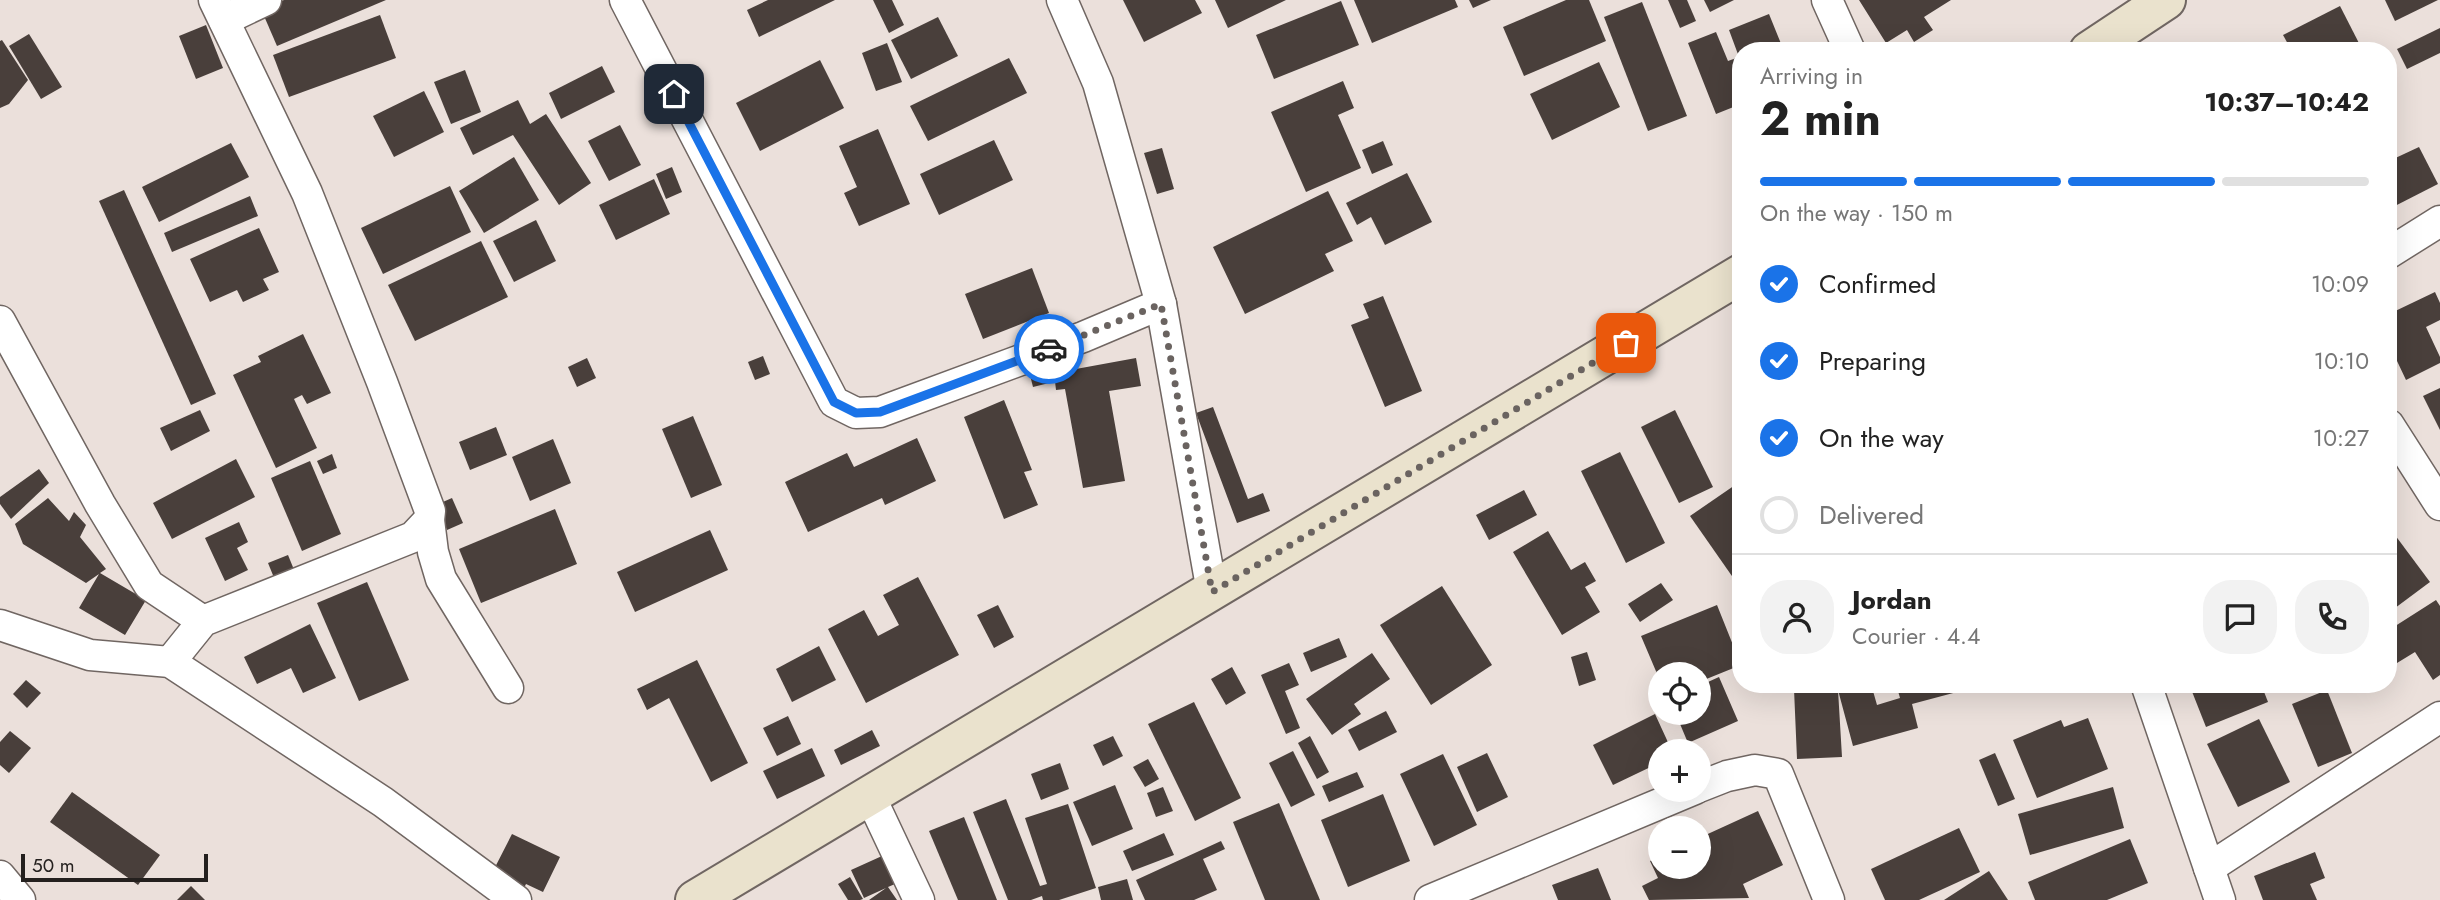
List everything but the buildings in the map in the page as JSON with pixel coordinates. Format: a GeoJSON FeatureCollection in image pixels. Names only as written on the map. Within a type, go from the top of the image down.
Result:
{"type":"FeatureCollection","features":[{"type":"Feature","properties":{"kind":"main road"},"geometry":{"type":"LineString","coordinates":[[2103,42],[2166,0]]}},
{"type":"Feature","properties":{"kind":"main road"},"geometry":{"type":"LineString","coordinates":[[695,900],[1732,279]]}},
{"type":"Feature","properties":{"kind":"street"},"geometry":{"type":"LineString","coordinates":[[266,0],[219,10],[307,193],[426,495],[433,552],[440,579],[508,688]]}},
{"type":"Feature","properties":{"kind":"street"},"geometry":{"type":"LineString","coordinates":[[625,0],[834,402],[856,413],[880,412],[1083,337],[1161,304]]}},
{"type":"Feature","properties":{"kind":"street"},"geometry":{"type":"LineString","coordinates":[[1063,0],[1098,83],[1161,304],[1212,592]]}},
{"type":"Feature","properties":{"kind":"street"},"geometry":{"type":"LineString","coordinates":[[1827,0],[1846,42]]}},
{"type":"Feature","properties":{"kind":"street"},"geometry":{"type":"LineString","coordinates":[[2397,248],[2440,221]]}},
{"type":"Feature","properties":{"kind":"street"},"geometry":{"type":"LineString","coordinates":[[0,321],[100,504],[149,585],[202,621]]}},
{"type":"Feature","properties":{"kind":"street"},"geometry":{"type":"LineString","coordinates":[[2397,438],[2440,505]]}},
{"type":"Feature","properties":{"kind":"street"},"geometry":{"type":"LineString","coordinates":[[170,662],[202,621],[413,537],[429,520]]}},
{"type":"Feature","properties":{"kind":"street"},"geometry":{"type":"LineString","coordinates":[[0,625],[90,655],[170,662],[383,802],[516,900]]}},
{"type":"Feature","properties":{"kind":"street"},"geometry":{"type":"LineString","coordinates":[[2149,693],[2220,900]]}},
{"type":"Feature","properties":{"kind":"street"},"geometry":{"type":"LineString","coordinates":[[2210,868],[2440,717]]}},
{"type":"Feature","properties":{"kind":"street"},"geometry":{"type":"LineString","coordinates":[[1711,782],[1755,770],[1778,774],[1829,900]]}},
{"type":"Feature","properties":{"kind":"street"},"geometry":{"type":"LineString","coordinates":[[870,796],[919,900]]}},
{"type":"Feature","properties":{"kind":"street"},"geometry":{"type":"LineString","coordinates":[[1430,900],[1664,802]]}},
{"type":"Feature","properties":{"kind":"street"},"geometry":{"type":"LineString","coordinates":[[0,876],[20,900]]}},
{"type":"Feature","properties":{"kind":"way so far"},"geometry":{"type":"LineString","coordinates":[[1049,349],[1161,304],[1212,592],[1626,343]]}},
{"type":"Feature","properties":{"kind":"route"},"geometry":{"type":"LineString","coordinates":[[674,94],[834,402],[856,413],[880,412],[1049,349]]}}]}
